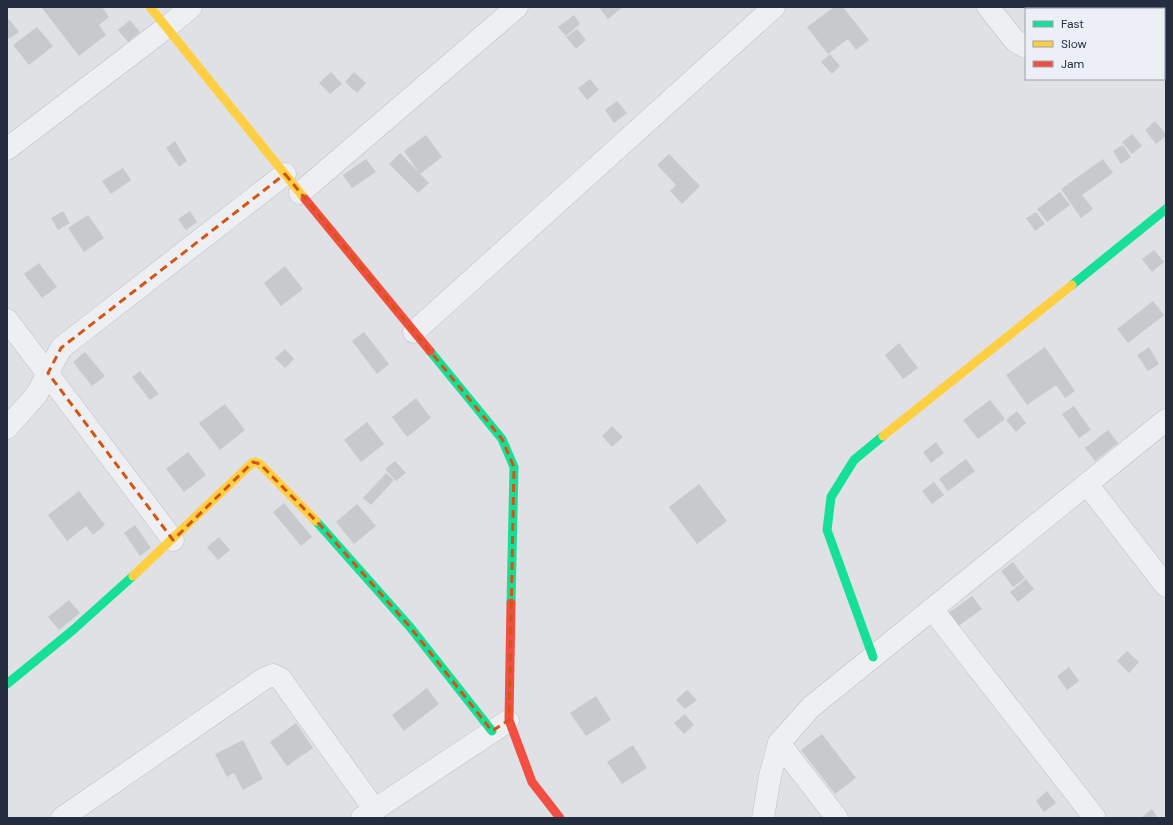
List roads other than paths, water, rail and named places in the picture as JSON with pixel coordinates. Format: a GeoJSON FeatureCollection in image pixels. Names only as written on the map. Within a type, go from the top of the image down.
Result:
{"type":"FeatureCollection","features":[{"type":"Feature","properties":{"kind":"street"},"geometry":{"type":"LineString","coordinates":[[150,7],[300,193],[502,439],[514,467],[500,726]]}},
{"type":"Feature","properties":{"kind":"street"},"geometry":{"type":"LineString","coordinates":[[7,150],[167,28],[191,7]]}},
{"type":"Feature","properties":{"kind":"street"},"geometry":{"type":"LineString","coordinates":[[300,193],[517,7]]}},
{"type":"Feature","properties":{"kind":"street"},"geometry":{"type":"LineString","coordinates":[[414,332],[774,7]]}},
{"type":"Feature","properties":{"kind":"street"},"geometry":{"type":"LineString","coordinates":[[988,7],[1015,41],[1025,46]]}},
{"type":"Feature","properties":{"kind":"street"},"geometry":{"type":"LineString","coordinates":[[7,428],[37,394],[61,348],[285,174]]}},
{"type":"Feature","properties":{"kind":"street"},"geometry":{"type":"LineString","coordinates":[[873,657],[827,530],[831,497],[854,460],[1166,209]]}},
{"type":"Feature","properties":{"kind":"street"},"geometry":{"type":"LineString","coordinates":[[7,320],[172,540]]}},
{"type":"Feature","properties":{"kind":"street"},"geometry":{"type":"LineString","coordinates":[[763,818],[770,776],[779,743],[811,707],[1166,420]]}},
{"type":"Feature","properties":{"kind":"street"},"geometry":{"type":"LineString","coordinates":[[7,684],[73,630],[172,540],[252,463],[255,462],[260,464],[321,526],[500,726],[532,782],[560,818]]}},
{"type":"Feature","properties":{"kind":"street"},"geometry":{"type":"LineString","coordinates":[[1087,484],[1166,586]]}},
{"type":"Feature","properties":{"kind":"street"},"geometry":{"type":"LineString","coordinates":[[932,609],[1095,818]]}},
{"type":"Feature","properties":{"kind":"street"},"geometry":{"type":"LineString","coordinates":[[62,818],[265,678],[273,675],[280,678],[368,814],[500,726]]}},
{"type":"Feature","properties":{"kind":"street"},"geometry":{"type":"LineString","coordinates":[[779,743],[837,818]]}}]}
